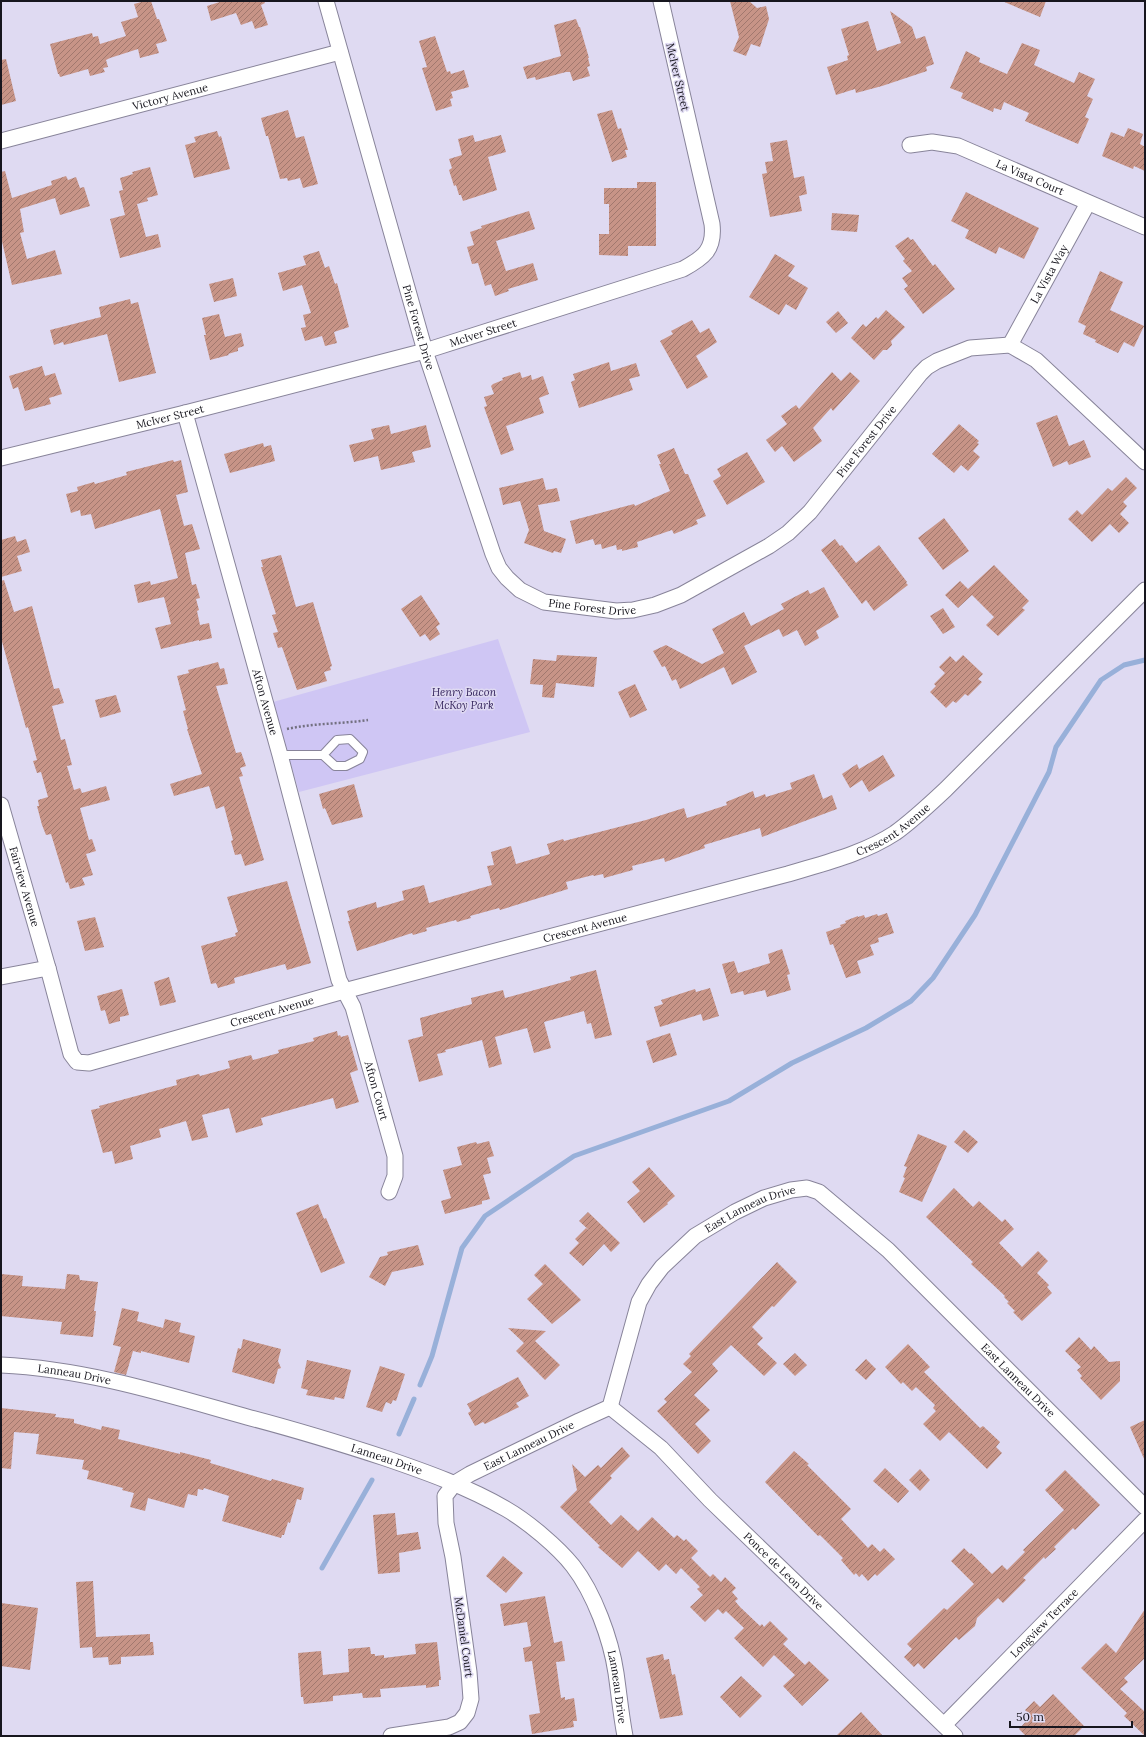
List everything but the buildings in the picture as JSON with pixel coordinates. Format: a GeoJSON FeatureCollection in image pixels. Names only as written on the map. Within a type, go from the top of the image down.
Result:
{"type":"FeatureCollection","features":[{"type":"Feature","properties":{"kind":"street","name":"Pine Forest Drive"},"geometry":{"type":"LineString","coordinates":[[326,1],[425,351],[488,540],[499,568],[520,590],[544,602],[616,611],[633,610],[655,605],[681,595],[769,546],[788,533],[810,512],[927,367],[954,353],[970,348],[1010,345]]}},
{"type":"Feature","properties":{"kind":"street","name":"McIver Street"},"geometry":{"type":"LineString","coordinates":[[1,458],[185,413],[425,351],[683,269],[701,259],[710,248],[714,236],[661,1]]}},
{"type":"Feature","properties":{"kind":"street","name":"Victory Avenue"},"geometry":{"type":"LineString","coordinates":[[1,141],[340,52]]}},
{"type":"Feature","properties":{"kind":"street","name":"La Vista Court"},"geometry":{"type":"LineString","coordinates":[[910,145],[932,142],[958,146],[1145,227]]}},
{"type":"Feature","properties":{"kind":"street","name":"La Vista Way"},"geometry":{"type":"LineString","coordinates":[[1010,345],[1088,203]]}},
{"type":"Feature","properties":{"kind":"street"},"geometry":{"type":"LineString","coordinates":[[1010,345],[1036,360],[1145,462]]}},
{"type":"Feature","properties":{"kind":"street","name":"Afton Avenue"},"geometry":{"type":"LineString","coordinates":[[185,413],[280,755],[339,980],[344,991]]}},
{"type":"Feature","properties":{"kind":"street","name":"Crescent Avenue"},"geometry":{"type":"LineString","coordinates":[[48,968],[71,1054],[77,1062],[89,1063],[344,991],[781,876],[834,860],[868,847],[894,833],[946,789],[1145,590]]}},
{"type":"Feature","properties":{"kind":"street","name":"Fairview Avenue"},"geometry":{"type":"LineString","coordinates":[[1,805],[48,968]]}},
{"type":"Feature","properties":{"kind":"street"},"geometry":{"type":"LineString","coordinates":[[1,977],[48,968]]}},
{"type":"Feature","properties":{"kind":"street","name":"Afton Court"},"geometry":{"type":"LineString","coordinates":[[344,991],[353,1007],[395,1156],[395,1176],[389,1192]]}},
{"type":"Feature","properties":{"kind":"street","name":"East Lanneau Drive"},"geometry":{"type":"LineString","coordinates":[[454,1483],[578,1421],[610,1407],[639,1302],[649,1284],[662,1267],[695,1236],[735,1212],[764,1198],[791,1190],[806,1188],[819,1192],[888,1250],[1145,1507]]}},
{"type":"Feature","properties":{"kind":"street","name":"Lanneau Drive"},"geometry":{"type":"LineString","coordinates":[[1,1365],[52,1369],[88,1375],[141,1387],[319,1437],[454,1483],[507,1509],[523,1520],[571,1564],[582,1579],[607,1637],[616,1671],[625,1736]]}},
{"type":"Feature","properties":{"kind":"street","name":"Ponce de Leon Drive"},"geometry":{"type":"LineString","coordinates":[[610,1407],[661,1448],[722,1511],[955,1736]]}},
{"type":"Feature","properties":{"kind":"street","name":"McDaniel Court"},"geometry":{"type":"LineString","coordinates":[[390,1736],[449,1727],[460,1722],[467,1712],[471,1699],[469,1672],[453,1557],[446,1522],[444,1496],[454,1483]]}},
{"type":"Feature","properties":{"kind":"street","name":"Longview Terrace"},"geometry":{"type":"LineString","coordinates":[[944,1725],[1145,1520]]}},
{"type":"Feature","properties":{"kind":"lane"},"geometry":{"type":"LineString","coordinates":[[280,755],[323,755],[335,766],[346,766],[360,759],[363,752],[350,739],[337,740],[323,755]]}},
{"type":"Feature","properties":{"kind":"path"},"geometry":{"type":"LineString","coordinates":[[281,730],[309,724],[349,723],[368,720]]}},
{"type":"Feature","properties":{"kind":"green space","name":"Henry Bacon McKoy Park"},"geometry":{"type":"Polygon","coordinates":[[[498,639],[530,732],[299,792],[273,702],[498,639]]]}},
{"type":"Feature","properties":{"kind":"waterway"},"geometry":{"type":"LineString","coordinates":[[420,1385],[432,1356],[462,1248],[485,1216],[574,1156],[729,1101],[792,1063],[866,1028],[911,1001],[933,978],[975,915],[1049,772],[1056,747],[1101,680],[1124,665],[1145,660]]}},
{"type":"Feature","properties":{"kind":"waterway"},"geometry":{"type":"LineString","coordinates":[[399,1434],[414,1399]]}},
{"type":"Feature","properties":{"kind":"waterway"},"geometry":{"type":"LineString","coordinates":[[322,1568],[372,1480]]}}]}
